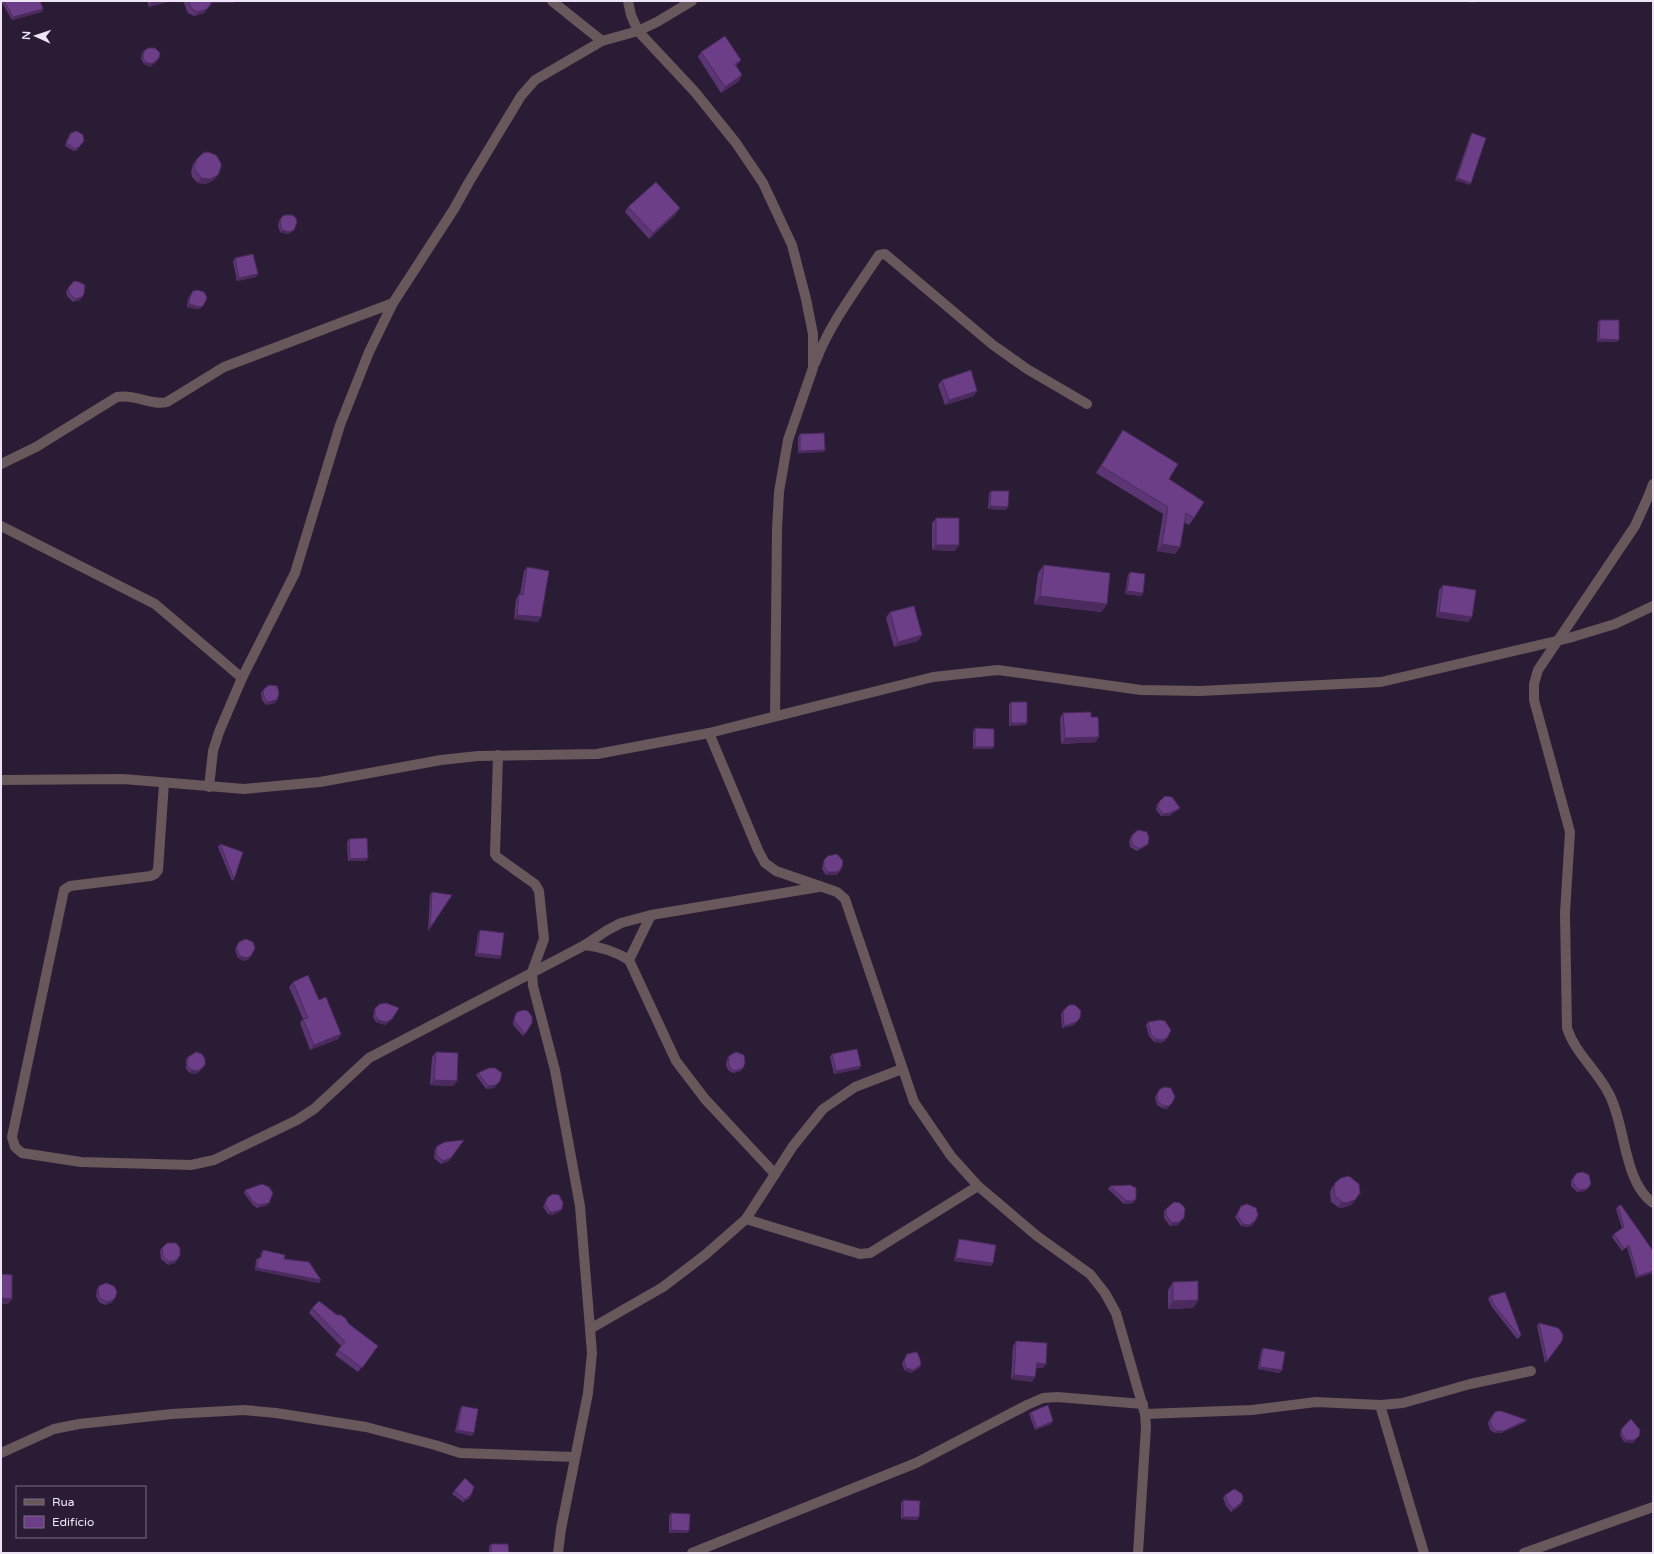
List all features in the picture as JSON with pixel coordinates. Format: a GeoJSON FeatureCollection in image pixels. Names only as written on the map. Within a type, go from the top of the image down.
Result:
{"type":"FeatureCollection","features":[{"type":"Feature","properties":{"kind":"street"},"geometry":{"type":"LineString","coordinates":[[552,1],[602,41]]}},
{"type":"Feature","properties":{"kind":"street"},"geometry":{"type":"LineString","coordinates":[[628,1],[630,15],[638,31],[695,92],[736,143],[763,183],[792,246],[806,299],[813,334],[813,368]]}},
{"type":"Feature","properties":{"kind":"street"},"geometry":{"type":"LineString","coordinates":[[209,787],[212,751],[219,732],[242,678],[295,573],[340,425],[369,352],[393,303],[454,209],[468,182],[521,96],[535,80],[602,41],[638,31],[657,22],[692,1]]}},
{"type":"Feature","properties":{"kind":"street"},"geometry":{"type":"LineString","coordinates":[[775,716],[778,492],[788,440],[821,346],[833,324],[879,255],[885,254],[993,344],[1027,369],[1087,404]]}},
{"type":"Feature","properties":{"kind":"street"},"geometry":{"type":"LineString","coordinates":[[1,464],[36,447],[118,398],[128,396],[161,403],[167,402],[224,367],[393,303]]}},
{"type":"Feature","properties":{"kind":"street"},"geometry":{"type":"LineString","coordinates":[[1653,484],[1650,496],[1635,526],[1538,670],[1534,684],[1534,700],[1570,832],[1565,913],[1567,1028],[1571,1041],[1608,1092],[1616,1109],[1636,1182],[1645,1198],[1653,1204]]}},
{"type":"Feature","properties":{"kind":"street"},"geometry":{"type":"LineString","coordinates":[[1,526],[155,604],[242,678]]}},
{"type":"Feature","properties":{"kind":"street"},"geometry":{"type":"LineString","coordinates":[[1,780],[123,779],[244,789],[320,782],[441,760],[478,756],[597,754],[709,733],[933,677],[998,670],[1141,690],[1200,691],[1381,682],[1559,640],[1615,624],[1653,606]]}},
{"type":"Feature","properties":{"kind":"street"},"geometry":{"type":"LineString","coordinates":[[709,733],[758,850],[765,863],[776,871],[837,892],[844,899],[914,1102],[951,1156],[978,1186],[1037,1236],[1090,1274],[1105,1293],[1116,1313],[1144,1409],[1146,1426],[1138,1553]]}},
{"type":"Feature","properties":{"kind":"street"},"geometry":{"type":"LineString","coordinates":[[498,755],[495,854],[535,884],[539,891],[544,939],[532,972],[533,986],[555,1070],[580,1206],[592,1353],[588,1393],[561,1529],[558,1553]]}},
{"type":"Feature","properties":{"kind":"street"},"geometry":{"type":"LineString","coordinates":[[164,783],[158,870],[155,874],[70,886],[64,890],[12,1137],[15,1147],[22,1152],[81,1162],[191,1165],[214,1160],[297,1120],[314,1109],[369,1058],[585,945],[621,923],[651,915],[821,887]]}},
{"type":"Feature","properties":{"kind":"street"},"geometry":{"type":"LineString","coordinates":[[629,960],[651,915]]}},
{"type":"Feature","properties":{"kind":"street"},"geometry":{"type":"LineString","coordinates":[[585,945],[601,947],[618,953],[629,960],[676,1061],[705,1100],[775,1174]]}},
{"type":"Feature","properties":{"kind":"street"},"geometry":{"type":"LineString","coordinates":[[590,1329],[663,1287],[705,1255],[746,1219],[793,1146],[823,1109],[855,1087],[902,1069]]}},
{"type":"Feature","properties":{"kind":"street"},"geometry":{"type":"LineString","coordinates":[[746,1219],[860,1254],[870,1253],[978,1186]]}},
{"type":"Feature","properties":{"kind":"street"},"geometry":{"type":"LineString","coordinates":[[692,1553],[916,1463],[1043,1398],[1057,1397],[1144,1409],[1252,1410],[1316,1402],[1380,1405],[1403,1403],[1470,1384],[1531,1371]]}},
{"type":"Feature","properties":{"kind":"street"},"geometry":{"type":"LineString","coordinates":[[1380,1405],[1424,1553]]}},
{"type":"Feature","properties":{"kind":"street"},"geometry":{"type":"LineString","coordinates":[[1,1453],[54,1430],[79,1424],[172,1414],[244,1410],[276,1413],[366,1427],[436,1445],[460,1453],[575,1457]]}},
{"type":"Feature","properties":{"kind":"street"},"geometry":{"type":"LineString","coordinates":[[1524,1553],[1653,1508]]}},
{"type":"Feature","properties":{"kind":"building"},"geometry":{"type":"Polygon","coordinates":[[[4,1],[40,1],[43,9],[13,17],[4,1]]]}},
{"type":"Feature","properties":{"kind":"building"},"geometry":{"type":"Polygon","coordinates":[[[188,1],[213,1],[207,9],[198,12],[192,9],[188,1]]]}},
{"type":"Feature","properties":{"kind":"building"},"geometry":{"type":"Polygon","coordinates":[[[725,36],[741,60],[735,64],[742,75],[725,87],[701,52],[725,36]]]}},
{"type":"Feature","properties":{"kind":"building"},"geometry":{"type":"Polygon","coordinates":[[[148,48],[155,48],[160,53],[159,58],[152,64],[145,62],[143,57],[144,51],[148,48]]]}},
{"type":"Feature","properties":{"kind":"building"},"geometry":{"type":"Polygon","coordinates":[[[77,131],[83,135],[84,141],[75,149],[66,143],[71,133],[77,131]]]}},
{"type":"Feature","properties":{"kind":"building"},"geometry":{"type":"Polygon","coordinates":[[[1472,133],[1486,138],[1471,183],[1457,178],[1472,133]]]}},
{"type":"Feature","properties":{"kind":"building"},"geometry":{"type":"Polygon","coordinates":[[[208,152],[216,155],[221,163],[218,175],[210,179],[201,178],[194,167],[197,159],[203,153],[208,152]]]}},
{"type":"Feature","properties":{"kind":"building"},"geometry":{"type":"Polygon","coordinates":[[[656,182],[680,208],[653,233],[628,207],[656,182]]]}},
{"type":"Feature","properties":{"kind":"building"},"geometry":{"type":"Polygon","coordinates":[[[284,215],[292,215],[296,218],[297,222],[294,230],[289,232],[282,230],[280,223],[281,218],[284,215]]]}},
{"type":"Feature","properties":{"kind":"building"},"geometry":{"type":"Polygon","coordinates":[[[253,254],[258,274],[239,278],[235,258],[253,254]]]}},
{"type":"Feature","properties":{"kind":"building"},"geometry":{"type":"Polygon","coordinates":[[[74,281],[85,285],[84,294],[82,297],[75,299],[69,293],[68,288],[74,281]]]}},
{"type":"Feature","properties":{"kind":"building"},"geometry":{"type":"Polygon","coordinates":[[[197,290],[204,292],[207,298],[203,306],[199,307],[189,304],[193,291],[197,290]]]}},
{"type":"Feature","properties":{"kind":"building"},"geometry":{"type":"Polygon","coordinates":[[[1600,320],[1619,320],[1619,340],[1599,339],[1600,320]]]}},
{"type":"Feature","properties":{"kind":"building"},"geometry":{"type":"Polygon","coordinates":[[[971,370],[977,391],[949,400],[942,380],[971,370]]]}},
{"type":"Feature","properties":{"kind":"building"},"geometry":{"type":"Polygon","coordinates":[[[1123,430],[1178,464],[1169,479],[1204,502],[1194,518],[1186,513],[1180,547],[1162,544],[1168,507],[1101,466],[1123,430]]]}},
{"type":"Feature","properties":{"kind":"building"},"geometry":{"type":"Polygon","coordinates":[[[824,433],[825,450],[800,451],[800,434],[824,433]]]}},
{"type":"Feature","properties":{"kind":"building"},"geometry":{"type":"Polygon","coordinates":[[[991,491],[1009,491],[1008,507],[990,506],[991,491]]]}},
{"type":"Feature","properties":{"kind":"building"},"geometry":{"type":"Polygon","coordinates":[[[936,518],[959,518],[959,545],[936,545],[936,518]]]}},
{"type":"Feature","properties":{"kind":"building"},"geometry":{"type":"Polygon","coordinates":[[[1044,565],[1110,573],[1107,604],[1040,596],[1044,565]]]}},
{"type":"Feature","properties":{"kind":"building"},"geometry":{"type":"Polygon","coordinates":[[[527,567],[549,571],[541,617],[517,615],[519,594],[523,595],[527,567]]]}},
{"type":"Feature","properties":{"kind":"building"},"geometry":{"type":"Polygon","coordinates":[[[1130,572],[1145,574],[1143,593],[1127,591],[1130,572]]]}},
{"type":"Feature","properties":{"kind":"building"},"geometry":{"type":"Polygon","coordinates":[[[1443,585],[1476,590],[1472,617],[1439,612],[1443,585]]]}},
{"type":"Feature","properties":{"kind":"building"},"geometry":{"type":"Polygon","coordinates":[[[914,606],[922,635],[898,642],[890,612],[914,606]]]}},
{"type":"Feature","properties":{"kind":"building"},"geometry":{"type":"Polygon","coordinates":[[[269,685],[277,686],[279,693],[277,700],[267,702],[264,697],[263,690],[269,685]]]}},
{"type":"Feature","properties":{"kind":"building"},"geometry":{"type":"Polygon","coordinates":[[[1011,702],[1027,702],[1027,723],[1011,723],[1011,702]]]}},
{"type":"Feature","properties":{"kind":"building"},"geometry":{"type":"Polygon","coordinates":[[[1091,712],[1091,717],[1098,717],[1099,737],[1065,738],[1063,713],[1091,712]]]}},
{"type":"Feature","properties":{"kind":"building"},"geometry":{"type":"Polygon","coordinates":[[[975,728],[994,729],[994,747],[975,747],[975,728]]]}},
{"type":"Feature","properties":{"kind":"building"},"geometry":{"type":"Polygon","coordinates":[[[1165,796],[1172,797],[1180,808],[1170,813],[1163,814],[1158,807],[1159,802],[1165,796]]]}},
{"type":"Feature","properties":{"kind":"building"},"geometry":{"type":"Polygon","coordinates":[[[1138,830],[1147,832],[1149,838],[1148,844],[1139,849],[1132,844],[1131,839],[1133,834],[1138,830]]]}},
{"type":"Feature","properties":{"kind":"building"},"geometry":{"type":"Polygon","coordinates":[[[367,838],[368,858],[350,859],[349,839],[367,838]]]}},
{"type":"Feature","properties":{"kind":"building"},"geometry":{"type":"Polygon","coordinates":[[[220,844],[243,852],[234,879],[220,844]]]}},
{"type":"Feature","properties":{"kind":"building"},"geometry":{"type":"Polygon","coordinates":[[[837,854],[843,861],[842,867],[838,872],[828,872],[824,867],[824,860],[828,856],[837,854]]]}},
{"type":"Feature","properties":{"kind":"building"},"geometry":{"type":"Polygon","coordinates":[[[432,892],[452,895],[430,928],[432,892]]]}},
{"type":"Feature","properties":{"kind":"building"},"geometry":{"type":"Polygon","coordinates":[[[480,930],[504,933],[501,956],[477,953],[480,930]]]}},
{"type":"Feature","properties":{"kind":"building"},"geometry":{"type":"Polygon","coordinates":[[[246,939],[253,942],[255,948],[251,956],[246,958],[240,956],[236,948],[239,942],[246,939]]]}},
{"type":"Feature","properties":{"kind":"building"},"geometry":{"type":"Polygon","coordinates":[[[308,975],[319,1000],[326,997],[341,1034],[314,1045],[303,1019],[308,1018],[293,982],[308,975]]]}},
{"type":"Feature","properties":{"kind":"building"},"geometry":{"type":"Polygon","coordinates":[[[386,1003],[399,1008],[392,1019],[386,1022],[378,1020],[375,1014],[375,1008],[380,1004],[386,1003]]]}},
{"type":"Feature","properties":{"kind":"building"},"geometry":{"type":"Polygon","coordinates":[[[1069,1005],[1075,1005],[1081,1011],[1080,1018],[1076,1022],[1064,1026],[1063,1011],[1069,1005]]]}},
{"type":"Feature","properties":{"kind":"building"},"geometry":{"type":"Polygon","coordinates":[[[524,1010],[528,1011],[532,1017],[532,1023],[525,1034],[514,1019],[517,1012],[524,1010]]]}},
{"type":"Feature","properties":{"kind":"building"},"geometry":{"type":"Polygon","coordinates":[[[1160,1020],[1165,1021],[1171,1030],[1167,1038],[1162,1040],[1156,1039],[1151,1034],[1148,1022],[1160,1020]]]}},
{"type":"Feature","properties":{"kind":"building"},"geometry":{"type":"Polygon","coordinates":[[[857,1049],[861,1066],[836,1071],[832,1054],[857,1049]]]}},
{"type":"Feature","properties":{"kind":"building"},"geometry":{"type":"Polygon","coordinates":[[[196,1052],[202,1054],[205,1059],[205,1065],[198,1071],[192,1070],[187,1066],[188,1057],[196,1052]]]}},
{"type":"Feature","properties":{"kind":"building"},"geometry":{"type":"Polygon","coordinates":[[[436,1052],[458,1053],[457,1081],[434,1080],[436,1052]]]}},
{"type":"Feature","properties":{"kind":"building"},"geometry":{"type":"Polygon","coordinates":[[[736,1052],[744,1055],[745,1063],[743,1068],[735,1071],[730,1068],[728,1062],[729,1056],[736,1052]]]}},
{"type":"Feature","properties":{"kind":"building"},"geometry":{"type":"Polygon","coordinates":[[[489,1068],[495,1068],[502,1073],[500,1081],[496,1085],[488,1086],[478,1073],[489,1068]]]}},
{"type":"Feature","properties":{"kind":"building"},"geometry":{"type":"Polygon","coordinates":[[[1165,1087],[1171,1088],[1175,1097],[1169,1106],[1164,1106],[1158,1102],[1157,1094],[1160,1089],[1165,1087]]]}},
{"type":"Feature","properties":{"kind":"building"},"geometry":{"type":"Polygon","coordinates":[[[464,1140],[451,1158],[443,1161],[436,1155],[437,1146],[445,1142],[464,1140]]]}},
{"type":"Feature","properties":{"kind":"building"},"geometry":{"type":"Polygon","coordinates":[[[1583,1172],[1589,1175],[1591,1184],[1587,1189],[1579,1190],[1573,1183],[1573,1178],[1577,1173],[1583,1172]]]}},
{"type":"Feature","properties":{"kind":"building"},"geometry":{"type":"Polygon","coordinates":[[[1349,1176],[1359,1184],[1360,1193],[1355,1200],[1346,1203],[1342,1202],[1335,1196],[1334,1188],[1335,1183],[1341,1178],[1349,1176]]]}},
{"type":"Feature","properties":{"kind":"building"},"geometry":{"type":"Polygon","coordinates":[[[262,1184],[269,1187],[273,1193],[269,1203],[259,1205],[253,1202],[245,1190],[262,1184]]]}},
{"type":"Feature","properties":{"kind":"building"},"geometry":{"type":"Polygon","coordinates":[[[1130,1185],[1136,1188],[1136,1199],[1132,1201],[1126,1201],[1110,1186],[1130,1185]]]}},
{"type":"Feature","properties":{"kind":"building"},"geometry":{"type":"Polygon","coordinates":[[[553,1194],[559,1195],[563,1203],[562,1209],[550,1212],[545,1204],[548,1197],[553,1194]]]}},
{"type":"Feature","properties":{"kind":"building"},"geometry":{"type":"Polygon","coordinates":[[[1174,1202],[1180,1203],[1185,1208],[1184,1218],[1179,1222],[1172,1223],[1166,1215],[1166,1209],[1174,1202]]]}},
{"type":"Feature","properties":{"kind":"building"},"geometry":{"type":"Polygon","coordinates":[[[1247,1204],[1256,1208],[1258,1215],[1255,1221],[1249,1225],[1243,1224],[1237,1215],[1241,1206],[1247,1204]]]}},
{"type":"Feature","properties":{"kind":"building"},"geometry":{"type":"Polygon","coordinates":[[[1621,1205],[1653,1251],[1653,1271],[1638,1276],[1629,1245],[1624,1249],[1614,1234],[1624,1227],[1618,1206],[1621,1205]]]}},
{"type":"Feature","properties":{"kind":"building"},"geometry":{"type":"Polygon","coordinates":[[[959,1239],[996,1245],[993,1263],[956,1258],[959,1239]]]}},
{"type":"Feature","properties":{"kind":"building"},"geometry":{"type":"Polygon","coordinates":[[[167,1243],[176,1243],[180,1248],[180,1255],[177,1260],[170,1262],[163,1257],[162,1248],[167,1243]]]}},
{"type":"Feature","properties":{"kind":"building"},"geometry":{"type":"Polygon","coordinates":[[[263,1250],[285,1255],[284,1259],[309,1262],[321,1280],[257,1268],[258,1258],[261,1258],[263,1250]]]}},
{"type":"Feature","properties":{"kind":"building"},"geometry":{"type":"Polygon","coordinates":[[[1,1274],[12,1275],[12,1299],[1,1298],[1,1274]]]}},
{"type":"Feature","properties":{"kind":"building"},"geometry":{"type":"Polygon","coordinates":[[[1198,1281],[1198,1300],[1173,1301],[1173,1282],[1198,1281]]]}},
{"type":"Feature","properties":{"kind":"building"},"geometry":{"type":"Polygon","coordinates":[[[106,1283],[114,1286],[117,1292],[113,1300],[107,1302],[101,1299],[98,1294],[99,1286],[106,1283]]]}},
{"type":"Feature","properties":{"kind":"building"},"geometry":{"type":"Polygon","coordinates":[[[1505,1292],[1521,1335],[1519,1336],[1494,1305],[1490,1296],[1505,1292]]]}},
{"type":"Feature","properties":{"kind":"building"},"geometry":{"type":"Polygon","coordinates":[[[319,1301],[337,1315],[341,1315],[349,1324],[378,1346],[362,1368],[338,1350],[345,1342],[312,1308],[319,1301]]]}},
{"type":"Feature","properties":{"kind":"building"},"geometry":{"type":"Polygon","coordinates":[[[1539,1323],[1558,1328],[1563,1335],[1562,1341],[1547,1361],[1539,1323]]]}},
{"type":"Feature","properties":{"kind":"building"},"geometry":{"type":"Polygon","coordinates":[[[1016,1341],[1047,1343],[1046,1364],[1037,1363],[1035,1377],[1014,1375],[1016,1341]]]}},
{"type":"Feature","properties":{"kind":"building"},"geometry":{"type":"Polygon","coordinates":[[[1263,1348],[1285,1352],[1282,1370],[1260,1367],[1263,1348]]]}},
{"type":"Feature","properties":{"kind":"building"},"geometry":{"type":"Polygon","coordinates":[[[917,1352],[921,1365],[913,1370],[906,1368],[904,1361],[907,1354],[917,1352]]]}},
{"type":"Feature","properties":{"kind":"building"},"geometry":{"type":"Polygon","coordinates":[[[1048,1405],[1053,1421],[1037,1428],[1031,1412],[1048,1405]]]}},
{"type":"Feature","properties":{"kind":"building"},"geometry":{"type":"Polygon","coordinates":[[[462,1406],[478,1409],[474,1433],[457,1430],[462,1406]]]}},
{"type":"Feature","properties":{"kind":"building"},"geometry":{"type":"Polygon","coordinates":[[[1498,1411],[1527,1420],[1503,1431],[1497,1431],[1492,1427],[1490,1421],[1495,1412],[1498,1411]]]}},
{"type":"Feature","properties":{"kind":"building"},"geometry":{"type":"Polygon","coordinates":[[[1631,1419],[1640,1430],[1639,1436],[1634,1440],[1626,1440],[1621,1432],[1623,1427],[1631,1419]]]}},
{"type":"Feature","properties":{"kind":"building"},"geometry":{"type":"Polygon","coordinates":[[[465,1478],[474,1487],[471,1495],[465,1499],[454,1491],[465,1478]]]}},
{"type":"Feature","properties":{"kind":"building"},"geometry":{"type":"Polygon","coordinates":[[[1234,1489],[1242,1494],[1243,1498],[1242,1502],[1233,1509],[1228,1503],[1225,1495],[1234,1489]]]}},
{"type":"Feature","properties":{"kind":"building"},"geometry":{"type":"Polygon","coordinates":[[[903,1500],[920,1501],[919,1517],[903,1517],[903,1500]]]}},
{"type":"Feature","properties":{"kind":"building"},"geometry":{"type":"Polygon","coordinates":[[[671,1513],[690,1514],[689,1531],[671,1530],[671,1513]]]}},
{"type":"Feature","properties":{"kind":"building"},"geometry":{"type":"Polygon","coordinates":[[[491,1544],[508,1544],[509,1553],[491,1553],[491,1544]]]}}]}
